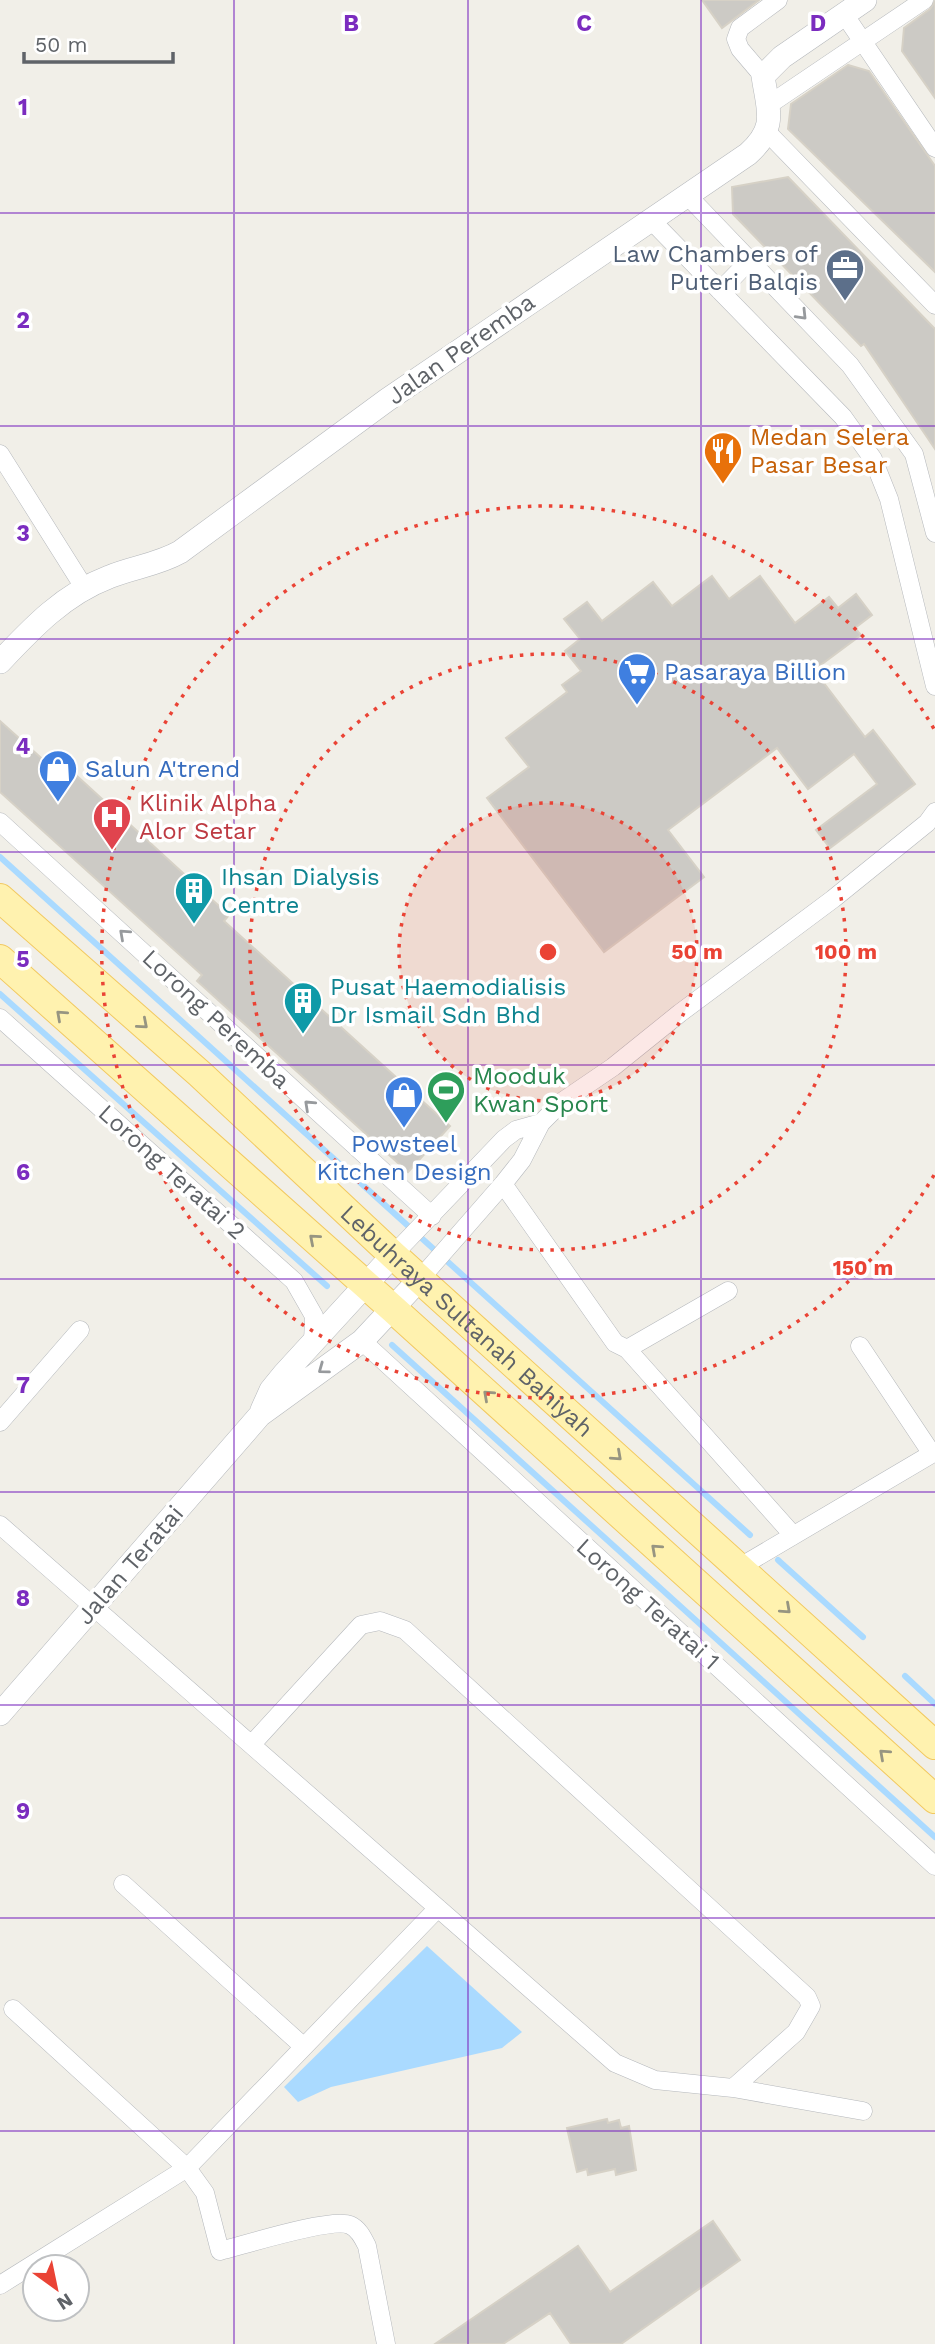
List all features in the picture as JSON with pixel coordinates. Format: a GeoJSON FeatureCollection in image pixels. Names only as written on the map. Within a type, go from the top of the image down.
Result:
{"type":"FeatureCollection","features":[{"type":"Feature","properties":{"kind":"main road","name":"Lebuhraya Sultanah Bahiyah"},"geometry":{"type":"LineString","coordinates":[[0,898],[427,1272],[740,1567],[935,1745]]}},
{"type":"Feature","properties":{"kind":"main road","name":"Lebuhraya Sultanah Bahiyah"},"geometry":{"type":"LineString","coordinates":[[0,959],[393,1308],[935,1799]]}},
{"type":"Feature","properties":{"kind":"street"},"geometry":{"type":"LineString","coordinates":[[778,0],[740,28],[736,39],[740,49],[763,76],[770,104],[767,132],[935,305]]}},
{"type":"Feature","properties":{"kind":"street"},"geometry":{"type":"LineString","coordinates":[[763,76],[782,57],[866,0]]}},
{"type":"Feature","properties":{"kind":"street"},"geometry":{"type":"LineString","coordinates":[[770,104],[924,0]]}},
{"type":"Feature","properties":{"kind":"street"},"geometry":{"type":"LineString","coordinates":[[844,14],[935,148]]}},
{"type":"Feature","properties":{"kind":"street","name":"Jalan Peremba"},"geometry":{"type":"LineString","coordinates":[[0,662],[52,609],[108,577],[164,561],[180,552],[387,400],[748,154],[767,132]]}},
{"type":"Feature","properties":{"kind":"street"},"geometry":{"type":"LineString","coordinates":[[687,195],[850,365],[914,454],[920,467],[935,533]]}},
{"type":"Feature","properties":{"kind":"street"},"geometry":{"type":"LineString","coordinates":[[650,219],[844,417],[873,459],[928,618],[935,686]]}},
{"type":"Feature","properties":{"kind":"street"},"geometry":{"type":"LineString","coordinates":[[720,291],[750,260]]}},
{"type":"Feature","properties":{"kind":"street"},"geometry":{"type":"LineString","coordinates":[[0,454],[85,589]]}},
{"type":"Feature","properties":{"kind":"street"},"geometry":{"type":"LineString","coordinates":[[427,1272],[503,1184],[527,1152],[541,1123],[564,1101],[613,1067],[680,1013],[833,899],[927,823],[935,812]]}},
{"type":"Feature","properties":{"kind":"street","name":"Lorong Peremba"},"geometry":{"type":"LineString","coordinates":[[0,822],[429,1220]]}},
{"type":"Feature","properties":{"kind":"street","name":"Lorong Teratai 2"},"geometry":{"type":"LineString","coordinates":[[0,1018],[302,1290],[314,1316],[313,1343]]}},
{"type":"Feature","properties":{"kind":"street"},"geometry":{"type":"LineString","coordinates":[[400,1249],[504,1139],[516,1130],[541,1123]]}},
{"type":"Feature","properties":{"kind":"street"},"geometry":{"type":"LineString","coordinates":[[503,1184],[615,1343],[627,1349],[793,1535]]}},
{"type":"Feature","properties":{"kind":"street","name":"Jalan Teratai"},"geometry":{"type":"LineString","coordinates":[[260,1416],[271,1390],[365,1284],[400,1249]]}},
{"type":"Feature","properties":{"kind":"street","name":"Jalan Teratai"},"geometry":{"type":"LineString","coordinates":[[0,1714],[260,1416],[362,1341],[427,1272]]}},
{"type":"Feature","properties":{"kind":"street"},"geometry":{"type":"LineString","coordinates":[[627,1349],[728,1291]]}},
{"type":"Feature","properties":{"kind":"street"},"geometry":{"type":"LineString","coordinates":[[0,1422],[80,1330]]}},
{"type":"Feature","properties":{"kind":"street","name":"Lorong Teratai 1"},"geometry":{"type":"LineString","coordinates":[[362,1341],[935,1866]]}},
{"type":"Feature","properties":{"kind":"street"},"geometry":{"type":"LineString","coordinates":[[740,1567],[934,1453],[860,1346]]}},
{"type":"Feature","properties":{"kind":"street"},"geometry":{"type":"LineString","coordinates":[[0,1525],[615,2063],[655,2080],[733,2088],[863,2111]]}},
{"type":"Feature","properties":{"kind":"street"},"geometry":{"type":"LineString","coordinates":[[252,1745],[361,1625],[380,1620],[405,1630],[807,1997],[811,2006],[796,2032],[733,2088]]}},
{"type":"Feature","properties":{"kind":"street"},"geometry":{"type":"LineString","coordinates":[[123,1885],[304,2047]]}},
{"type":"Feature","properties":{"kind":"street"},"geometry":{"type":"LineString","coordinates":[[0,2285],[187,2168],[438,1908]]}},
{"type":"Feature","properties":{"kind":"street"},"geometry":{"type":"LineString","coordinates":[[13,2009],[187,2168],[205,2193],[220,2251],[331,2224],[351,2225],[361,2234],[368,2246],[386,2344]]}},
{"type":"Feature","properties":{"kind":"water"},"geometry":{"type":"Polygon","coordinates":[[[427,1946],[522,2032],[502,2048],[331,2087],[298,2102],[284,2087],[427,1946]]]}},
{"type":"Feature","properties":{"kind":"building"},"geometry":{"type":"Polygon","coordinates":[[[702,0],[759,0],[722,28],[702,0]]]}},
{"type":"Feature","properties":{"kind":"building"},"geometry":{"type":"Polygon","coordinates":[[[935,1],[935,98],[902,51],[904,28],[930,9],[935,1]]]}},
{"type":"Feature","properties":{"kind":"building"},"geometry":{"type":"Polygon","coordinates":[[[848,65],[869,71],[935,166],[935,272],[788,129],[791,104],[848,65]]]}},
{"type":"Feature","properties":{"kind":"building"},"geometry":{"type":"Polygon","coordinates":[[[788,177],[935,329],[935,449],[864,344],[861,346],[733,214],[732,187],[788,177]]]}},
{"type":"Feature","properties":{"kind":"building"},"geometry":{"type":"Polygon","coordinates":[[[712,576],[729,599],[760,576],[795,623],[829,597],[838,608],[856,594],[872,615],[855,628],[861,635],[814,670],[865,737],[873,730],[915,784],[830,848],[816,830],[877,784],[854,754],[808,789],[777,748],[668,830],[704,877],[604,952],[487,798],[529,767],[506,738],[567,692],[562,685],[581,671],[565,651],[580,639],[564,619],[587,602],[602,621],[653,582],[672,606],[712,576]]]}},
{"type":"Feature","properties":{"kind":"building"},"geometry":{"type":"Polygon","coordinates":[[[0,721],[59,774],[66,766],[229,915],[224,921],[450,1126],[408,1172],[197,981],[202,975],[0,792],[0,721]]]}},
{"type":"Feature","properties":{"kind":"building"},"geometry":{"type":"Polygon","coordinates":[[[607,2119],[608,2123],[619,2120],[621,2128],[629,2126],[636,2170],[616,2175],[615,2169],[588,2175],[587,2169],[577,2172],[567,2128],[607,2119]]]}},
{"type":"Feature","properties":{"kind":"building"},"geometry":{"type":"Polygon","coordinates":[[[713,2221],[740,2260],[621,2344],[571,2344],[550,2313],[503,2344],[435,2344],[578,2246],[610,2292],[713,2221]]]}},
{"type":"Feature","properties":{"kind":"waterway"},"geometry":{"type":"LineString","coordinates":[[0,857],[750,1535]]}},
{"type":"Feature","properties":{"kind":"waterway"},"geometry":{"type":"LineString","coordinates":[[0,994],[327,1286]]}},
{"type":"Feature","properties":{"kind":"waterway"},"geometry":{"type":"LineString","coordinates":[[392,1345],[935,1837]]}},
{"type":"Feature","properties":{"kind":"waterway"},"geometry":{"type":"LineString","coordinates":[[778,1560],[863,1637]]}},
{"type":"Feature","properties":{"kind":"waterway"},"geometry":{"type":"LineString","coordinates":[[905,1676],[935,1704]]}},
{"type":"Feature","properties":{"kind":"place","name":"Law Chambers of Puteri Balqis"},"geometry":{"type":"Point","coordinates":[845,302]}},
{"type":"Feature","properties":{"kind":"place","name":"Medan Selera Pasar Besar"},"geometry":{"type":"Point","coordinates":[723,485]}},
{"type":"Feature","properties":{"kind":"place","name":"Pasaraya Billion"},"geometry":{"type":"Point","coordinates":[637,706]}},
{"type":"Feature","properties":{"kind":"place","name":"Salun A'trend"},"geometry":{"type":"Point","coordinates":[58,803]}},
{"type":"Feature","properties":{"kind":"place","name":"Klinik Alpha Alor Setar"},"geometry":{"type":"Point","coordinates":[112,851]}},
{"type":"Feature","properties":{"kind":"place","name":"Ihsan Dialysis Centre"},"geometry":{"type":"Point","coordinates":[194,925]}},
{"type":"Feature","properties":{"kind":"place","name":"Pusat Haemodialisis Dr Ismail Sdn Bhd"},"geometry":{"type":"Point","coordinates":[303,1035]}},
{"type":"Feature","properties":{"kind":"place","name":"Mooduk Kwan Sport"},"geometry":{"type":"Point","coordinates":[446,1124]}},
{"type":"Feature","properties":{"kind":"place","name":"Powsteel Kitchen Design"},"geometry":{"type":"Point","coordinates":[404,1129]}}]}
